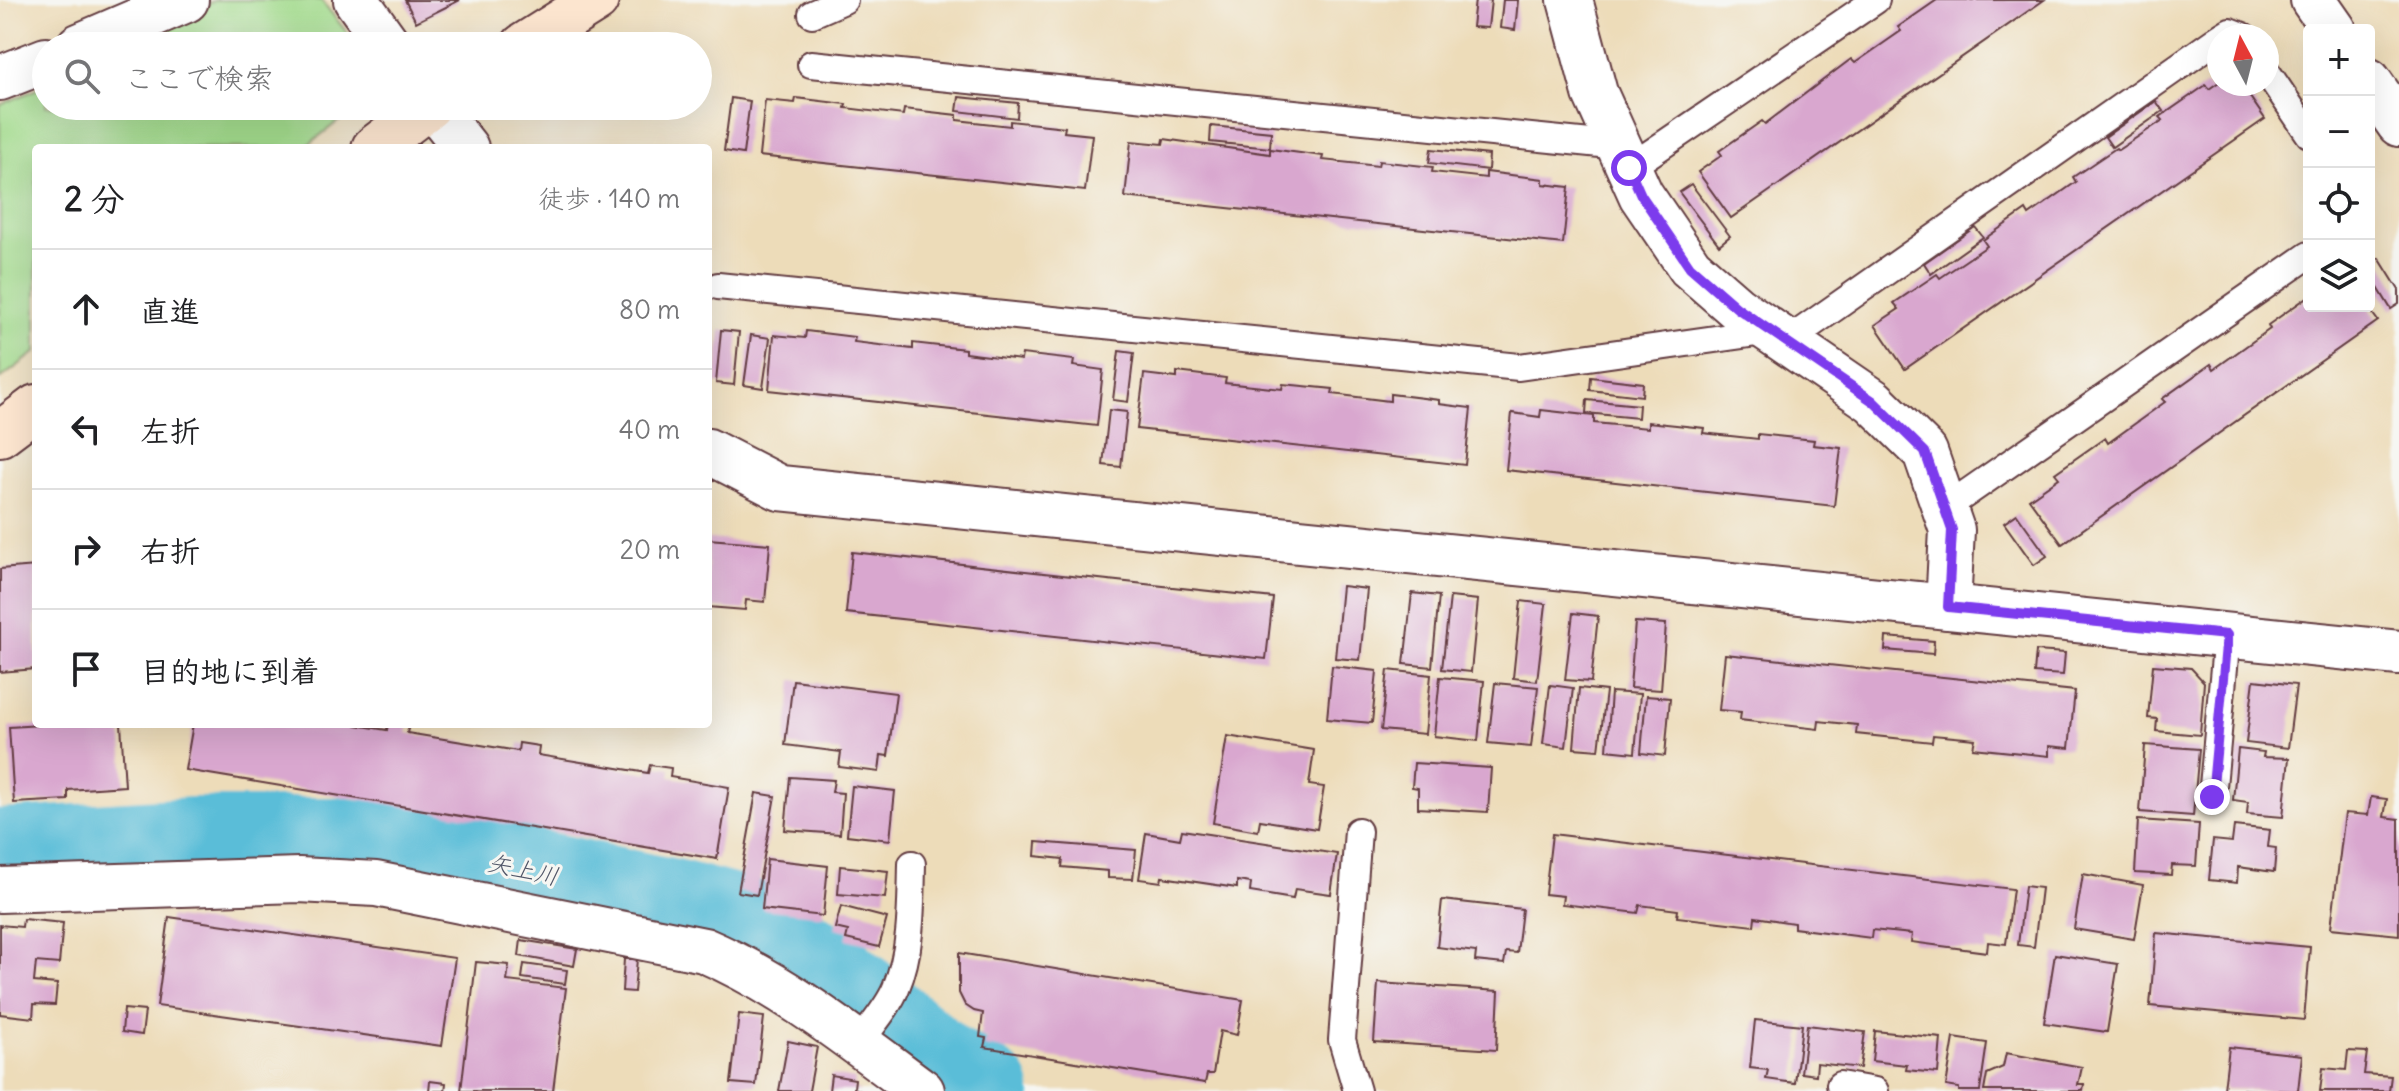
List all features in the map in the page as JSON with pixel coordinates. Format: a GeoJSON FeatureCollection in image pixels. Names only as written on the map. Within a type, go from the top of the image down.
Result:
{"type":"FeatureCollection","features":[{"type":"Feature","properties":{"kind":"street"},"geometry":{"type":"LineString","coordinates":[[112,32],[186,0]]}},
{"type":"Feature","properties":{"kind":"street"},"geometry":{"type":"LineString","coordinates":[[356,0],[379,32]]}},
{"type":"Feature","properties":{"kind":"street"},"geometry":{"type":"LineString","coordinates":[[545,32],[596,0]]}},
{"type":"Feature","properties":{"kind":"street"},"geometry":{"type":"LineString","coordinates":[[1570,0],[1595,93],[1641,195],[1690,267],[1737,308],[1873,401],[1925,452],[1952,530],[1948,607]]}},
{"type":"Feature","properties":{"kind":"street"},"geometry":{"type":"LineString","coordinates":[[2313,0],[2330,24]]}},
{"type":"Feature","properties":{"kind":"street"},"geometry":{"type":"LineString","coordinates":[[0,78],[32,65]]}},
{"type":"Feature","properties":{"kind":"street"},"geometry":{"type":"LineString","coordinates":[[2375,90],[2399,124]]}},
{"type":"Feature","properties":{"kind":"street"},"geometry":{"type":"LineString","coordinates":[[379,144],[412,120]]}},
{"type":"Feature","properties":{"kind":"street"},"geometry":{"type":"LineString","coordinates":[[443,120],[463,144]]}},
{"type":"Feature","properties":{"kind":"street"},"geometry":{"type":"LineString","coordinates":[[0,434],[32,410]]}},
{"type":"Feature","properties":{"kind":"street"},"geometry":{"type":"LineString","coordinates":[[712,453],[780,488],[2399,653]]}},
{"type":"Feature","properties":{"kind":"street"},"geometry":{"type":"LineString","coordinates":[[0,890],[299,880],[376,884],[704,950],[739,965],[783,990],[922,1091]]}},
{"type":"Feature","properties":{"kind":"lane"},"geometry":{"type":"LineString","coordinates":[[812,14],[844,0]]}},
{"type":"Feature","properties":{"kind":"lane"},"geometry":{"type":"LineString","coordinates":[[811,64],[1624,157],[1876,0]]}},
{"type":"Feature","properties":{"kind":"lane"},"geometry":{"type":"LineString","coordinates":[[718,286],[1519,367],[1779,336],[2207,46]]}},
{"type":"Feature","properties":{"kind":"lane"},"geometry":{"type":"LineString","coordinates":[[2279,90],[2303,125]]}},
{"type":"Feature","properties":{"kind":"lane"},"geometry":{"type":"LineString","coordinates":[[1944,509],[2303,259]]}},
{"type":"Feature","properties":{"kind":"lane"},"geometry":{"type":"LineString","coordinates":[[2212,797],[2227,635]]}},
{"type":"Feature","properties":{"kind":"lane"},"geometry":{"type":"LineString","coordinates":[[1357,1091],[1342,1040],[1358,831]]}},
{"type":"Feature","properties":{"kind":"lane"},"geometry":{"type":"LineString","coordinates":[[858,1045],[895,990],[901,972],[910,931],[912,864]]}},
{"type":"Feature","properties":{"kind":"lane"},"geometry":{"type":"LineString","coordinates":[[1840,1085],[1875,1091]]}},
{"type":"Feature","properties":{"kind":"green space"},"geometry":{"type":"Polygon","coordinates":[[[215,0],[321,0],[347,32],[151,32],[215,0]]]}},
{"type":"Feature","properties":{"kind":"green space"},"geometry":{"type":"Polygon","coordinates":[[[32,91],[32,120],[340,120],[309,144],[32,144],[32,355],[0,379],[0,105],[32,91]]]}},
{"type":"Feature","properties":{"kind":"building"},"geometry":{"type":"Polygon","coordinates":[[[405,0],[460,0],[416,22],[405,0]]]}},
{"type":"Feature","properties":{"kind":"building"},"geometry":{"type":"Polygon","coordinates":[[[1475,0],[1491,0],[1488,28],[1472,27],[1475,0]]]}},
{"type":"Feature","properties":{"kind":"building"},"geometry":{"type":"Polygon","coordinates":[[[1503,0],[1518,0],[1515,30],[1500,28],[1503,0]]]}},
{"type":"Feature","properties":{"kind":"building"},"geometry":{"type":"Polygon","coordinates":[[[1937,0],[2044,0],[1731,218],[1698,172],[1722,155],[1719,151],[1762,121],[1765,124],[1851,59],[1855,63],[1901,31],[1898,27],[1937,0]]]}},
{"type":"Feature","properties":{"kind":"building"},"geometry":{"type":"Polygon","coordinates":[[[2206,85],[2207,96],[2249,96],[2265,119],[1905,369],[1875,325],[1899,309],[1894,303],[1937,274],[1940,278],[1987,246],[1983,240],[2026,210],[2029,215],[2076,182],[2073,177],[2163,120],[2160,117],[2206,85]]]}},
{"type":"Feature","properties":{"kind":"building"},"geometry":{"type":"Polygon","coordinates":[[[959,97],[1018,103],[1017,118],[957,111],[959,97]]]}},
{"type":"Feature","properties":{"kind":"building"},"geometry":{"type":"Polygon","coordinates":[[[731,98],[750,101],[743,154],[724,151],[731,98]]]}},
{"type":"Feature","properties":{"kind":"building"},"geometry":{"type":"Polygon","coordinates":[[[796,98],[903,115],[904,109],[957,115],[957,120],[1010,126],[1010,121],[1065,127],[1064,132],[1092,135],[1085,191],[759,156],[765,100],[795,103],[796,98]]]}},
{"type":"Feature","properties":{"kind":"building"},"geometry":{"type":"Polygon","coordinates":[[[2156,101],[2163,111],[2112,147],[2105,137],[2156,101]]]}},
{"type":"Feature","properties":{"kind":"building"},"geometry":{"type":"Polygon","coordinates":[[[1211,126],[1271,132],[1270,148],[1210,142],[1211,126]]]}},
{"type":"Feature","properties":{"kind":"building"},"geometry":{"type":"Polygon","coordinates":[[[1164,139],[1270,154],[1270,149],[1323,156],[1322,160],[1378,166],[1379,161],[1433,167],[1432,172],[1486,178],[1486,172],[1543,179],[1543,184],[1569,187],[1563,244],[1125,197],[1131,141],[1163,144],[1164,139]]]}},
{"type":"Feature","properties":{"kind":"building"},"geometry":{"type":"Polygon","coordinates":[[[1431,149],[1489,155],[1488,170],[1429,163],[1431,149]]]}},
{"type":"Feature","properties":{"kind":"building"},"geometry":{"type":"Polygon","coordinates":[[[1691,184],[1730,236],[1719,245],[1679,192],[1691,184]]]}},
{"type":"Feature","properties":{"kind":"building"},"geometry":{"type":"Polygon","coordinates":[[[1975,227],[1983,237],[1931,274],[1924,263],[1975,227]]]}},
{"type":"Feature","properties":{"kind":"building"},"geometry":{"type":"Polygon","coordinates":[[[2379,258],[2399,290],[2399,304],[2391,309],[2375,283],[2375,260],[2379,258]]]}},
{"type":"Feature","properties":{"kind":"building"},"geometry":{"type":"Polygon","coordinates":[[[2303,300],[2303,312],[2371,312],[2378,321],[2062,544],[2029,499],[2059,478],[2055,473],[2105,438],[2108,443],[2211,364],[2214,369],[2270,329],[2268,325],[2303,300]]]}},
{"type":"Feature","properties":{"kind":"building"},"geometry":{"type":"Polygon","coordinates":[[[721,330],[739,332],[734,385],[716,383],[721,330]]]}},
{"type":"Feature","properties":{"kind":"building"},"geometry":{"type":"Polygon","coordinates":[[[806,331],[855,337],[854,342],[913,349],[913,343],[1021,360],[1022,354],[1074,360],[1073,366],[1103,370],[1097,426],[769,390],[774,335],[805,338],[806,331]]]}},
{"type":"Feature","properties":{"kind":"building"},"geometry":{"type":"Polygon","coordinates":[[[751,335],[770,338],[763,388],[744,385],[751,335]]]}},
{"type":"Feature","properties":{"kind":"building"},"geometry":{"type":"Polygon","coordinates":[[[1119,351],[1134,353],[1128,402],[1113,400],[1119,351]]]}},
{"type":"Feature","properties":{"kind":"building"},"geometry":{"type":"Polygon","coordinates":[[[1177,372],[1226,378],[1225,383],[1282,389],[1283,384],[1333,389],[1332,394],[1390,401],[1390,394],[1439,400],[1439,404],[1471,408],[1465,465],[1137,429],[1144,374],[1177,378],[1177,372]]]}},
{"type":"Feature","properties":{"kind":"building"},"geometry":{"type":"Polygon","coordinates":[[[1591,377],[1643,383],[1642,396],[1590,390],[1591,377]]]}},
{"type":"Feature","properties":{"kind":"building"},"geometry":{"type":"Polygon","coordinates":[[[1587,400],[1639,405],[1638,418],[1586,413],[1587,400]]]}},
{"type":"Feature","properties":{"kind":"building"},"geometry":{"type":"Polygon","coordinates":[[[1109,410],[1127,412],[1121,467],[1103,465],[1109,410]]]}},
{"type":"Feature","properties":{"kind":"building"},"geometry":{"type":"Polygon","coordinates":[[[1541,410],[1594,416],[1594,423],[1648,428],[1648,422],[1704,428],[1703,433],[1758,439],[1758,434],[1814,440],[1813,445],[1841,448],[1834,506],[1506,470],[1512,413],[1540,417],[1541,410]]]}},
{"type":"Feature","properties":{"kind":"building"},"geometry":{"type":"Polygon","coordinates":[[[2017,514],[2047,556],[2034,565],[2004,523],[2017,514]]]}},
{"type":"Feature","properties":{"kind":"building"},"geometry":{"type":"Polygon","coordinates":[[[712,539],[770,544],[765,602],[746,600],[745,610],[712,607],[712,539]]]}},
{"type":"Feature","properties":{"kind":"building"},"geometry":{"type":"Polygon","coordinates":[[[852,552],[1273,598],[1266,659],[846,613],[852,552]]]}},
{"type":"Feature","properties":{"kind":"building"},"geometry":{"type":"Polygon","coordinates":[[[32,566],[32,669],[0,672],[0,569],[32,566]]]}},
{"type":"Feature","properties":{"kind":"building"},"geometry":{"type":"Polygon","coordinates":[[[1342,586],[1367,589],[1360,660],[1335,658],[1342,586]]]}},
{"type":"Feature","properties":{"kind":"building"},"geometry":{"type":"Polygon","coordinates":[[[1412,593],[1439,596],[1432,667],[1404,664],[1412,593]]]}},
{"type":"Feature","properties":{"kind":"building"},"geometry":{"type":"Polygon","coordinates":[[[1450,597],[1478,600],[1471,672],[1442,669],[1450,597]]]}},
{"type":"Feature","properties":{"kind":"building"},"geometry":{"type":"Polygon","coordinates":[[[1521,601],[1546,604],[1537,681],[1513,678],[1521,601]]]}},
{"type":"Feature","properties":{"kind":"building"},"geometry":{"type":"Polygon","coordinates":[[[1573,613],[1598,616],[1591,682],[1565,680],[1573,613]]]}},
{"type":"Feature","properties":{"kind":"building"},"geometry":{"type":"Polygon","coordinates":[[[1635,622],[1666,624],[1661,690],[1630,688],[1635,622]]]}},
{"type":"Feature","properties":{"kind":"building"},"geometry":{"type":"Polygon","coordinates":[[[1886,637],[1934,641],[1933,654],[1885,650],[1886,637]]]}},
{"type":"Feature","properties":{"kind":"building"},"geometry":{"type":"Polygon","coordinates":[[[2036,651],[2065,653],[2063,675],[2034,673],[2036,651]]]}},
{"type":"Feature","properties":{"kind":"building"},"geometry":{"type":"Polygon","coordinates":[[[1725,654],[2075,691],[2069,748],[2049,746],[2049,756],[1973,748],[1975,739],[1933,735],[1932,742],[1856,734],[1857,725],[1819,721],[1818,729],[1740,720],[1741,712],[1719,710],[1725,654]]]}},
{"type":"Feature","properties":{"kind":"building"},"geometry":{"type":"Polygon","coordinates":[[[2153,665],[2191,668],[2204,682],[2200,735],[2156,731],[2157,719],[2148,718],[2153,665]]]}},
{"type":"Feature","properties":{"kind":"building"},"geometry":{"type":"Polygon","coordinates":[[[1332,666],[1377,671],[1372,723],[1327,719],[1332,666]]]}},
{"type":"Feature","properties":{"kind":"building"},"geometry":{"type":"Polygon","coordinates":[[[1388,670],[1431,675],[1425,734],[1381,730],[1388,670]]]}},
{"type":"Feature","properties":{"kind":"building"},"geometry":{"type":"Polygon","coordinates":[[[1440,677],[1484,681],[1478,741],[1434,736],[1440,677]]]}},
{"type":"Feature","properties":{"kind":"building"},"geometry":{"type":"Polygon","coordinates":[[[793,680],[896,693],[888,756],[881,755],[879,772],[839,767],[841,752],[785,745],[793,680]]]}},
{"type":"Feature","properties":{"kind":"building"},"geometry":{"type":"Polygon","coordinates":[[[2254,680],[2296,685],[2288,748],[2246,743],[2254,680]]]}},
{"type":"Feature","properties":{"kind":"building"},"geometry":{"type":"Polygon","coordinates":[[[1495,683],[1538,687],[1531,747],[1488,743],[1495,683]]]}},
{"type":"Feature","properties":{"kind":"building"},"geometry":{"type":"Polygon","coordinates":[[[1550,685],[1573,688],[1566,747],[1543,744],[1550,685]]]}},
{"type":"Feature","properties":{"kind":"building"},"geometry":{"type":"Polygon","coordinates":[[[1579,688],[1606,691],[1599,750],[1574,748],[1579,688]]]}},
{"type":"Feature","properties":{"kind":"building"},"geometry":{"type":"Polygon","coordinates":[[[1611,692],[1640,694],[1635,753],[1607,750],[1611,692]]]}},
{"type":"Feature","properties":{"kind":"building"},"geometry":{"type":"Polygon","coordinates":[[[1646,696],[1670,698],[1665,756],[1641,753],[1646,696]]]}},
{"type":"Feature","properties":{"kind":"building"},"geometry":{"type":"Polygon","coordinates":[[[9,727],[121,728],[125,786],[68,790],[68,800],[14,803],[9,727]]]}},
{"type":"Feature","properties":{"kind":"building"},"geometry":{"type":"Polygon","coordinates":[[[192,728],[408,728],[407,733],[518,751],[519,743],[539,746],[538,755],[648,773],[650,765],[671,768],[670,777],[729,787],[717,859],[185,770],[192,728]]]}},
{"type":"Feature","properties":{"kind":"building"},"geometry":{"type":"Polygon","coordinates":[[[1227,736],[1314,750],[1309,785],[1324,787],[1317,829],[1260,820],[1258,831],[1213,823],[1227,736]]]}},
{"type":"Feature","properties":{"kind":"building"},"geometry":{"type":"Polygon","coordinates":[[[2145,745],[2199,749],[2193,816],[2140,812],[2145,745]]]}},
{"type":"Feature","properties":{"kind":"building"},"geometry":{"type":"Polygon","coordinates":[[[2238,749],[2264,752],[2263,757],[2289,758],[2283,817],[2247,814],[2248,802],[2233,800],[2238,749]]]}},
{"type":"Feature","properties":{"kind":"building"},"geometry":{"type":"Polygon","coordinates":[[[1414,763],[1491,768],[1488,812],[1418,808],[1418,788],[1412,787],[1414,763]]]}},
{"type":"Feature","properties":{"kind":"building"},"geometry":{"type":"Polygon","coordinates":[[[790,777],[834,780],[832,792],[843,793],[840,834],[785,830],[790,777]]]}},
{"type":"Feature","properties":{"kind":"building"},"geometry":{"type":"Polygon","coordinates":[[[852,786],[895,791],[890,840],[847,835],[852,786]]]}},
{"type":"Feature","properties":{"kind":"building"},"geometry":{"type":"Polygon","coordinates":[[[756,793],[775,796],[757,895],[738,892],[756,793]]]}},
{"type":"Feature","properties":{"kind":"building"},"geometry":{"type":"Polygon","coordinates":[[[2371,797],[2387,799],[2384,817],[2399,819],[2399,935],[2331,928],[2345,813],[2368,815],[2371,797]]]}},
{"type":"Feature","properties":{"kind":"building"},"geometry":{"type":"Polygon","coordinates":[[[2138,820],[2199,824],[2196,866],[2172,865],[2171,875],[2135,873],[2138,820]]]}},
{"type":"Feature","properties":{"kind":"building"},"geometry":{"type":"Polygon","coordinates":[[[2234,826],[2270,830],[2268,847],[2276,848],[2274,872],[2238,867],[2237,883],[2209,880],[2213,840],[2232,842],[2234,826]]]}},
{"type":"Feature","properties":{"kind":"building"},"geometry":{"type":"Polygon","coordinates":[[[1182,830],[1337,854],[1331,894],[1295,889],[1293,899],[1250,892],[1251,883],[1237,881],[1237,888],[1162,877],[1161,882],[1139,879],[1146,833],[1180,839],[1182,830]]]}},
{"type":"Feature","properties":{"kind":"building"},"geometry":{"type":"Polygon","coordinates":[[[1552,834],[2013,889],[2006,944],[1988,942],[1987,952],[1911,942],[1912,934],[1872,930],[1871,938],[1794,928],[1794,923],[1755,917],[1754,926],[1677,917],[1678,910],[1640,905],[1638,913],[1562,904],[1563,896],[1545,894],[1552,834]]]}},
{"type":"Feature","properties":{"kind":"building"},"geometry":{"type":"Polygon","coordinates":[[[1036,842],[1136,850],[1133,879],[1108,878],[1108,871],[1062,867],[1063,859],[1035,856],[1036,842]]]}},
{"type":"Feature","properties":{"kind":"building"},"geometry":{"type":"Polygon","coordinates":[[[767,859],[828,866],[823,916],[762,909],[767,859]]]}},
{"type":"Feature","properties":{"kind":"building"},"geometry":{"type":"Polygon","coordinates":[[[840,866],[888,871],[885,898],[838,894],[840,866]]]}},
{"type":"Feature","properties":{"kind":"building"},"geometry":{"type":"Polygon","coordinates":[[[2083,874],[2143,885],[2134,939],[2074,929],[2083,874]]]}},
{"type":"Feature","properties":{"kind":"building"},"geometry":{"type":"Polygon","coordinates":[[[2025,886],[2041,888],[2034,947],[2018,945],[2025,886]]]}},
{"type":"Feature","properties":{"kind":"building"},"geometry":{"type":"Polygon","coordinates":[[[1442,900],[1522,909],[1517,953],[1506,952],[1504,964],[1475,961],[1476,952],[1437,947],[1442,900]]]}},
{"type":"Feature","properties":{"kind":"building"},"geometry":{"type":"Polygon","coordinates":[[[841,906],[887,918],[879,947],[846,939],[848,931],[835,928],[841,906]]]}},
{"type":"Feature","properties":{"kind":"building"},"geometry":{"type":"Polygon","coordinates":[[[169,917],[455,958],[442,1046],[157,1006],[169,917]]]}},
{"type":"Feature","properties":{"kind":"building"},"geometry":{"type":"Polygon","coordinates":[[[23,919],[63,923],[59,964],[36,962],[34,982],[57,984],[55,1005],[34,1004],[33,1018],[0,1014],[0,925],[22,927],[23,919]]]}},
{"type":"Feature","properties":{"kind":"building"},"geometry":{"type":"Polygon","coordinates":[[[2156,933],[2310,947],[2304,1020],[2150,1006],[2156,933]]]}},
{"type":"Feature","properties":{"kind":"building"},"geometry":{"type":"Polygon","coordinates":[[[521,940],[577,949],[574,966],[519,956],[521,940]]]}},
{"type":"Feature","properties":{"kind":"building"},"geometry":{"type":"Polygon","coordinates":[[[959,953],[1243,1000],[1237,1035],[1220,1031],[1213,1074],[1207,1074],[1205,1083],[984,1047],[986,1038],[980,1037],[983,1013],[965,1005],[959,993],[959,953]]]}},
{"type":"Feature","properties":{"kind":"building"},"geometry":{"type":"Polygon","coordinates":[[[2055,954],[2118,964],[2107,1032],[2044,1023],[2055,954]]]}},
{"type":"Feature","properties":{"kind":"building"},"geometry":{"type":"Polygon","coordinates":[[[624,959],[637,959],[634,992],[622,991],[624,959]]]}},
{"type":"Feature","properties":{"kind":"building"},"geometry":{"type":"Polygon","coordinates":[[[476,962],[509,965],[507,981],[566,988],[553,1091],[461,1091],[476,962]]]}},
{"type":"Feature","properties":{"kind":"building"},"geometry":{"type":"Polygon","coordinates":[[[524,964],[567,970],[565,984],[522,978],[524,964]]]}},
{"type":"Feature","properties":{"kind":"building"},"geometry":{"type":"Polygon","coordinates":[[[1378,983],[1499,991],[1496,1050],[1374,1042],[1378,983]]]}},
{"type":"Feature","properties":{"kind":"building"},"geometry":{"type":"Polygon","coordinates":[[[124,1009],[145,1011],[142,1035],[122,1032],[124,1009]]]}},
{"type":"Feature","properties":{"kind":"building"},"geometry":{"type":"Polygon","coordinates":[[[739,1014],[764,1017],[756,1085],[731,1083],[739,1014]]]}},
{"type":"Feature","properties":{"kind":"building"},"geometry":{"type":"Polygon","coordinates":[[[1755,1020],[1802,1025],[1795,1083],[1766,1079],[1768,1070],[1750,1068],[1755,1020]]]}},
{"type":"Feature","properties":{"kind":"building"},"geometry":{"type":"Polygon","coordinates":[[[1807,1025],[1865,1032],[1860,1068],[1817,1063],[1816,1075],[1801,1073],[1807,1025]]]}},
{"type":"Feature","properties":{"kind":"building"},"geometry":{"type":"Polygon","coordinates":[[[1875,1031],[1941,1038],[1938,1073],[1906,1070],[1907,1065],[1872,1061],[1875,1031]]]}},
{"type":"Feature","properties":{"kind":"building"},"geometry":{"type":"Polygon","coordinates":[[[1954,1038],[1987,1043],[1980,1091],[1959,1091],[1959,1088],[1946,1086],[1954,1038]]]}},
{"type":"Feature","properties":{"kind":"building"},"geometry":{"type":"Polygon","coordinates":[[[788,1041],[817,1047],[809,1091],[779,1091],[788,1041]]]}},
{"type":"Feature","properties":{"kind":"building"},"geometry":{"type":"Polygon","coordinates":[[[2229,1047],[2302,1055],[2298,1091],[2224,1089],[2229,1047]]]}},
{"type":"Feature","properties":{"kind":"building"},"geometry":{"type":"Polygon","coordinates":[[[2348,1051],[2367,1052],[2364,1074],[2391,1076],[2389,1091],[2320,1091],[2323,1068],[2346,1070],[2348,1051]]]}},
{"type":"Feature","properties":{"kind":"building"},"geometry":{"type":"Polygon","coordinates":[[[2006,1053],[2082,1067],[2078,1085],[2084,1085],[2083,1091],[1984,1091],[1987,1074],[2003,1067],[2006,1053]]]}},
{"type":"Feature","properties":{"kind":"building"},"geometry":{"type":"Polygon","coordinates":[[[831,1075],[855,1079],[854,1088],[860,1091],[829,1091],[831,1075]]]}},
{"type":"Feature","properties":{"kind":"building"},"geometry":{"type":"Polygon","coordinates":[[[430,1081],[446,1083],[445,1091],[429,1091],[430,1081]]]}},
{"type":"Feature","properties":{"kind":"waterway","name":"矢上川"},"geometry":{"type":"LineString","coordinates":[[0,852],[195,840],[335,840],[435,851],[674,902],[768,927],[832,971],[942,1064],[988,1091]]}},
{"type":"Feature","properties":{"kind":"route"},"geometry":{"type":"LineString","coordinates":[[1629,168],[1641,195],[1690,267],[1737,308],[1873,401],[1925,452],[1952,530],[1948,607],[2227,635],[2212,797]]}}]}
